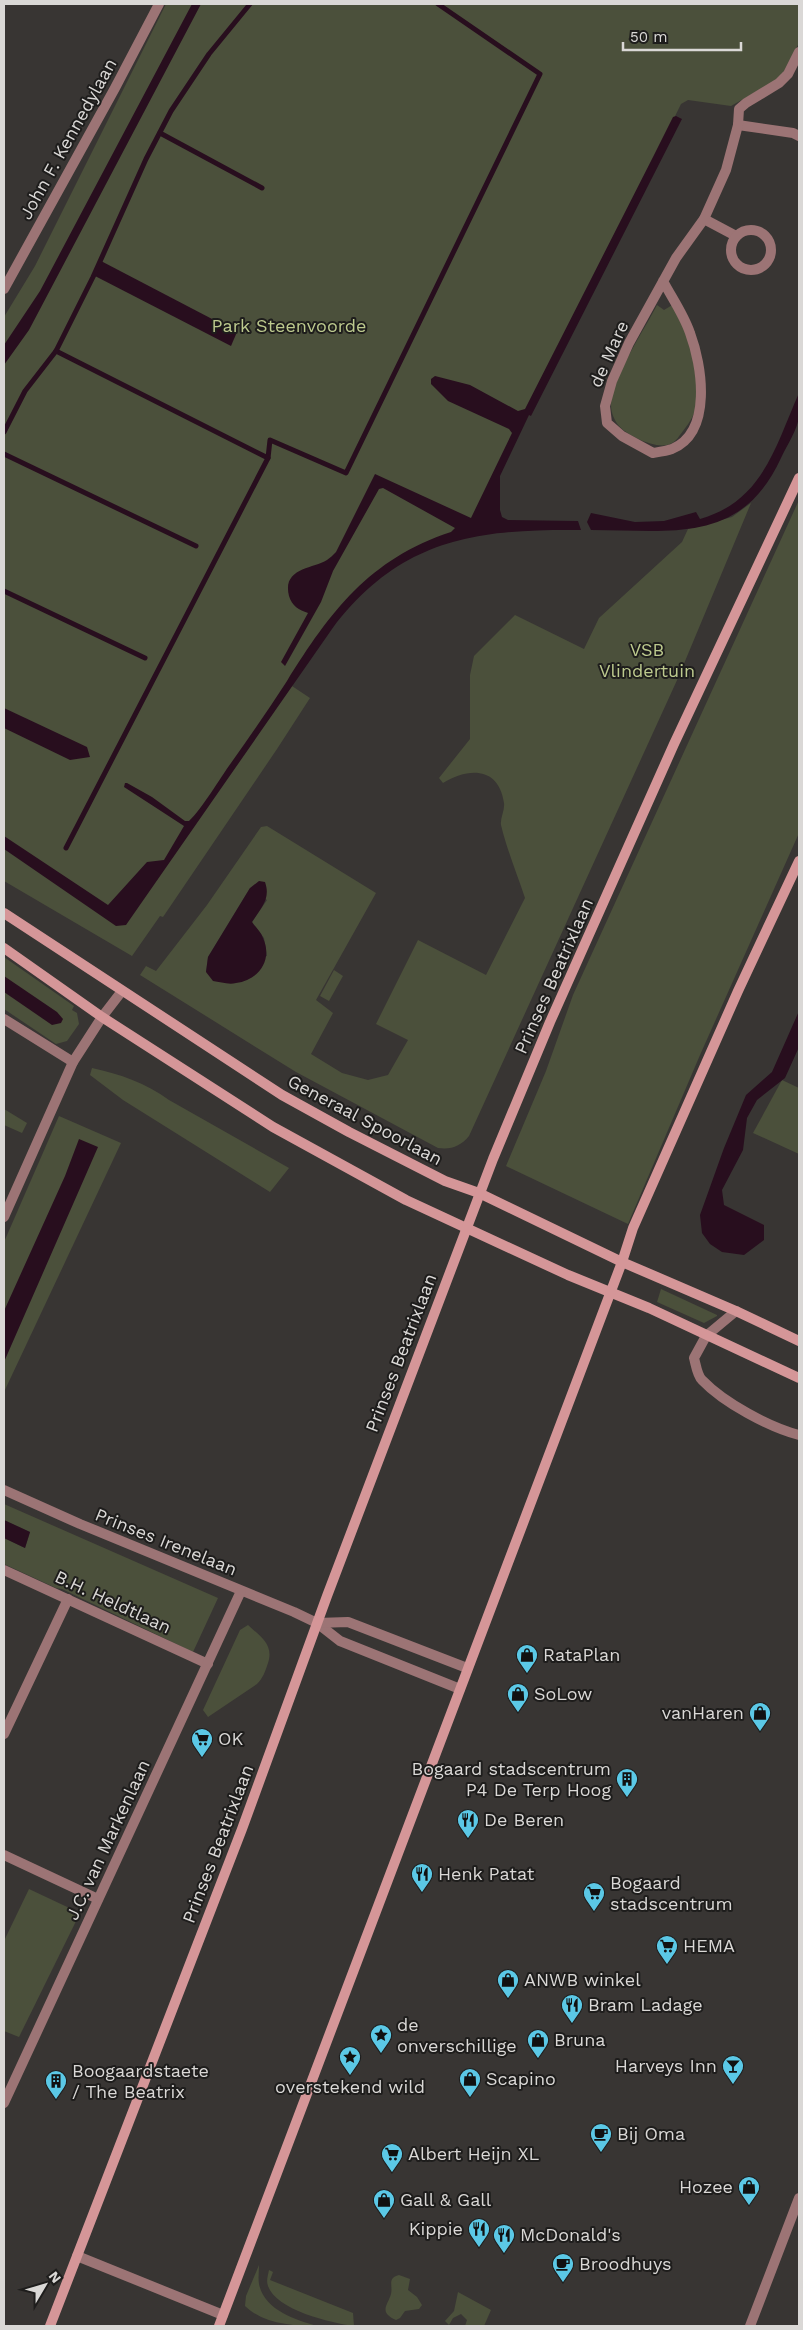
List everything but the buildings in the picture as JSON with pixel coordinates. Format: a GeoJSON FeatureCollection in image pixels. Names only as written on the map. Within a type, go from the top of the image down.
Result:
{"type":"FeatureCollection","features":[{"type":"Feature","properties":{"kind":"main road","name":"Prinses Beatrixlaan"},"geometry":{"type":"LineString","coordinates":[[50,2326],[242,1829],[317,1623],[479,1193],[550,1022],[670,753],[799,478]]}},
{"type":"Feature","properties":{"kind":"main road"},"geometry":{"type":"LineString","coordinates":[[219,2326],[622,1262],[633,1228],[738,991],[798,865]]}},
{"type":"Feature","properties":{"kind":"main road","name":"Generaal Spoorlaan"},"geometry":{"type":"LineString","coordinates":[[4,913],[282,1095],[445,1180],[479,1193],[622,1262],[736,1311],[799,1341]]}},
{"type":"Feature","properties":{"kind":"main road"},"geometry":{"type":"LineString","coordinates":[[4,948],[102,1017],[273,1127],[406,1200],[610,1293],[649,1308],[799,1378]]}},
{"type":"Feature","properties":{"kind":"street","name":"John F. Kennedylaan"},"geometry":{"type":"LineString","coordinates":[[4,289],[159,4]]}},
{"type":"Feature","properties":{"kind":"street","name":"de Mare"},"geometry":{"type":"LineString","coordinates":[[664,281],[690,331],[700,364],[701,403],[692,433],[673,448],[653,453],[622,436],[607,423],[605,406],[612,381],[629,343],[676,258],[704,219],[726,170],[738,124],[739,110],[746,102],[778,83],[788,74],[799,52]]}},
{"type":"Feature","properties":{"kind":"street"},"geometry":{"type":"LineString","coordinates":[[738,124],[793,133],[799,136]]}},
{"type":"Feature","properties":{"kind":"street"},"geometry":{"type":"LineString","coordinates":[[704,219],[736,236]]}},
{"type":"Feature","properties":{"kind":"street"},"geometry":{"type":"LineString","coordinates":[[748,230],[762,233],[770,244],[771,250],[766,263],[753,270],[746,269],[735,262],[731,249],[736,236],[748,230]]}},
{"type":"Feature","properties":{"kind":"street"},"geometry":{"type":"LineString","coordinates":[[4,1217],[73,1062],[102,1017],[122,991]]}},
{"type":"Feature","properties":{"kind":"street"},"geometry":{"type":"LineString","coordinates":[[4,1019],[73,1062]]}},
{"type":"Feature","properties":{"kind":"street"},"geometry":{"type":"LineString","coordinates":[[736,1311],[706,1336],[694,1358],[700,1378],[736,1406],[788,1432],[799,1435]]}},
{"type":"Feature","properties":{"kind":"street","name":"Prinses Irenelaan"},"geometry":{"type":"LineString","coordinates":[[4,1490],[317,1623],[340,1641],[460,1689]]}},
{"type":"Feature","properties":{"kind":"street","name":"B.H. Heldtlaan"},"geometry":{"type":"LineString","coordinates":[[4,1570],[208,1664]]}},
{"type":"Feature","properties":{"kind":"street","name":"J.C. van Markenlaan"},"geometry":{"type":"LineString","coordinates":[[4,2103],[241,1591]]}},
{"type":"Feature","properties":{"kind":"street"},"geometry":{"type":"LineString","coordinates":[[4,1734],[68,1599]]}},
{"type":"Feature","properties":{"kind":"street","name":"Prinses Irenelaan"},"geometry":{"type":"LineString","coordinates":[[317,1623],[348,1622],[467,1668]]}},
{"type":"Feature","properties":{"kind":"street"},"geometry":{"type":"LineString","coordinates":[[4,1855],[98,1899]]}},
{"type":"Feature","properties":{"kind":"street"},"geometry":{"type":"LineString","coordinates":[[750,2326],[799,2198]]}},
{"type":"Feature","properties":{"kind":"street"},"geometry":{"type":"LineString","coordinates":[[77,2256],[223,2315]]}},
{"type":"Feature","properties":{"kind":"green space","name":"Park Steenvoorde"},"geometry":{"type":"Polygon","coordinates":[[[166,4],[799,4],[799,43],[783,73],[777,80],[731,106],[688,100],[681,104],[475,524],[388,566],[337,612],[292,686],[310,698],[163,917],[160,916],[132,956],[4,881],[4,317],[35,266],[166,4]]]}},
{"type":"Feature","properties":{"kind":"green space"},"geometry":{"type":"Polygon","coordinates":[[[674,304],[694,363],[698,400],[693,416],[677,439],[670,444],[658,445],[636,438],[619,426],[614,419],[612,410],[612,394],[622,368],[657,305],[664,310],[674,304]]]}},
{"type":"Feature","properties":{"kind":"green space"},"geometry":{"type":"Polygon","coordinates":[[[799,500],[799,833],[700,1055],[628,1224],[506,1166],[546,1071],[573,995],[799,500]]]}},
{"type":"Feature","properties":{"kind":"green space","name":"VSB Vlindertuin"},"geometry":{"type":"Polygon","coordinates":[[[751,503],[678,678],[469,1136],[463,1142],[451,1148],[438,1148],[296,1072],[140,975],[146,966],[156,971],[207,905],[261,827],[267,826],[376,893],[316,1000],[333,1013],[311,1054],[342,1073],[368,1080],[388,1075],[408,1040],[376,1024],[418,940],[486,975],[525,898],[501,825],[504,803],[496,782],[481,774],[472,773],[463,774],[443,783],[439,778],[470,739],[470,675],[474,656],[515,615],[584,649],[599,618],[682,542],[688,529],[732,517],[751,503]],[[250,888],[208,957],[206,972],[267,956],[264,938],[252,922],[267,900],[250,888]]]}},
{"type":"Feature","properties":{"kind":"green space"},"geometry":{"type":"Polygon","coordinates":[[[4,957],[74,1006],[72,1010],[77,1013],[79,1024],[67,1041],[56,1044],[4,1009],[4,957]]]}},
{"type":"Feature","properties":{"kind":"green space"},"geometry":{"type":"Polygon","coordinates":[[[334,970],[343,976],[329,1001],[320,996],[334,970]]]}},
{"type":"Feature","properties":{"kind":"green space"},"geometry":{"type":"Polygon","coordinates":[[[92,1068],[123,1076],[142,1084],[289,1168],[270,1192],[123,1100],[90,1075],[92,1068]]]}},
{"type":"Feature","properties":{"kind":"green space"},"geometry":{"type":"Polygon","coordinates":[[[782,1080],[799,1088],[799,1154],[753,1133],[782,1080]]]}},
{"type":"Feature","properties":{"kind":"green space"},"geometry":{"type":"Polygon","coordinates":[[[4,1109],[27,1123],[22,1133],[4,1125],[4,1109]]]}},
{"type":"Feature","properties":{"kind":"green space"},"geometry":{"type":"Polygon","coordinates":[[[59,1116],[121,1143],[4,1392],[4,1242],[59,1116]]]}},
{"type":"Feature","properties":{"kind":"green space"},"geometry":{"type":"Polygon","coordinates":[[[661,1289],[717,1316],[704,1323],[657,1302],[661,1289]]]}},
{"type":"Feature","properties":{"kind":"green space"},"geometry":{"type":"Polygon","coordinates":[[[4,1504],[218,1598],[193,1652],[62,1589],[4,1564],[4,1538],[25,1548],[30,1532],[4,1520],[4,1504]]]}},
{"type":"Feature","properties":{"kind":"green space"},"geometry":{"type":"Polygon","coordinates":[[[248,1625],[268,1646],[269,1657],[265,1672],[257,1684],[208,1717],[203,1710],[240,1630],[248,1625]]]}},
{"type":"Feature","properties":{"kind":"green space"},"geometry":{"type":"Polygon","coordinates":[[[29,1889],[80,1913],[19,2037],[4,2031],[4,1941],[29,1889]]]}},
{"type":"Feature","properties":{"kind":"green space"},"geometry":{"type":"Polygon","coordinates":[[[259,2265],[259,2284],[267,2301],[291,2317],[317,2326],[279,2323],[261,2317],[245,2306],[246,2296],[259,2265]]]}},
{"type":"Feature","properties":{"kind":"green space"},"geometry":{"type":"Polygon","coordinates":[[[269,2270],[273,2272],[270,2280],[353,2313],[354,2326],[305,2314],[282,2302],[273,2294],[268,2286],[269,2270]]]}},
{"type":"Feature","properties":{"kind":"green space"},"geometry":{"type":"Polygon","coordinates":[[[399,2275],[410,2279],[408,2290],[417,2297],[422,2305],[419,2309],[405,2311],[396,2320],[387,2314],[386,2308],[391,2294],[392,2280],[395,2276],[399,2275]]]}},
{"type":"Feature","properties":{"kind":"green space"},"geometry":{"type":"Polygon","coordinates":[[[458,2292],[491,2310],[484,2326],[465,2326],[467,2320],[461,2314],[453,2318],[449,2325],[445,2321],[454,2311],[458,2292]]]}},
{"type":"Feature","properties":{"kind":"shaded area"},"geometry":{"type":"Polygon","coordinates":[[[192,4],[201,4],[29,330],[4,365],[4,345],[40,291],[192,4]]]}},
{"type":"Feature","properties":{"kind":"shaded area"},"geometry":{"type":"Polygon","coordinates":[[[676,116],[682,119],[531,416],[529,415],[500,476],[500,510],[502,517],[508,520],[578,521],[581,530],[507,532],[474,537],[442,545],[413,558],[385,575],[358,599],[332,629],[126,925],[116,926],[4,849],[4,836],[108,905],[147,862],[164,860],[184,826],[124,787],[125,783],[152,797],[185,821],[189,821],[205,801],[319,632],[354,591],[374,573],[397,557],[422,543],[451,532],[455,528],[383,488],[379,489],[333,571],[321,602],[285,666],[281,662],[308,613],[296,607],[290,599],[288,587],[290,580],[300,571],[327,560],[336,552],[375,474],[471,518],[512,433],[509,429],[448,401],[431,384],[431,379],[435,376],[470,385],[518,411],[525,409],[673,117],[676,116]]]}},
{"type":"Feature","properties":{"kind":"shaded area"},"geometry":{"type":"Polygon","coordinates":[[[101,261],[237,332],[231,346],[95,276],[101,261]]]}},
{"type":"Feature","properties":{"kind":"shaded area"},"geometry":{"type":"Polygon","coordinates":[[[799,393],[799,416],[794,432],[765,486],[746,506],[725,519],[701,527],[649,531],[591,530],[587,522],[591,513],[635,522],[664,521],[696,512],[700,519],[721,511],[739,499],[764,470],[774,452],[799,393]]]}},
{"type":"Feature","properties":{"kind":"shaded area"},"geometry":{"type":"Polygon","coordinates":[[[4,708],[87,747],[90,757],[70,760],[4,728],[4,708]]]}},
{"type":"Feature","properties":{"kind":"shaded area"},"geometry":{"type":"Polygon","coordinates":[[[259,881],[265,882],[267,893],[262,908],[252,922],[261,934],[266,946],[265,961],[262,968],[251,978],[233,984],[213,981],[206,972],[208,957],[250,888],[259,881]]]}},
{"type":"Feature","properties":{"kind":"shaded area"},"geometry":{"type":"Polygon","coordinates":[[[4,976],[57,1012],[63,1019],[61,1023],[52,1025],[4,992],[4,976]]]}},
{"type":"Feature","properties":{"kind":"shaded area"},"geometry":{"type":"Polygon","coordinates":[[[799,1011],[799,1047],[785,1078],[757,1100],[747,1118],[743,1150],[722,1190],[724,1205],[764,1225],[764,1240],[744,1255],[722,1252],[710,1244],[702,1233],[700,1215],[724,1148],[746,1095],[772,1072],[799,1011]]]}},
{"type":"Feature","properties":{"kind":"shaded area"},"geometry":{"type":"Polygon","coordinates":[[[79,1139],[98,1147],[4,1362],[4,1311],[65,1176],[79,1139]]]}},
{"type":"Feature","properties":{"kind":"shaded area"},"geometry":{"type":"Polygon","coordinates":[[[4,1520],[30,1532],[25,1548],[4,1538],[4,1520]]]}},
{"type":"Feature","properties":{"kind":"waterway"},"geometry":{"type":"LineString","coordinates":[[4,432],[25,391],[56,351],[93,277],[146,159],[171,111],[209,54],[250,4]]}},
{"type":"Feature","properties":{"kind":"waterway"},"geometry":{"type":"LineString","coordinates":[[268,458],[270,440],[346,473],[540,74],[438,4]]}},
{"type":"Feature","properties":{"kind":"waterway"},"geometry":{"type":"LineString","coordinates":[[160,133],[262,188]]}},
{"type":"Feature","properties":{"kind":"waterway"},"geometry":{"type":"LineString","coordinates":[[56,351],[268,458],[66,848]]}},
{"type":"Feature","properties":{"kind":"waterway"},"geometry":{"type":"LineString","coordinates":[[4,454],[196,546]]}},
{"type":"Feature","properties":{"kind":"waterway"},"geometry":{"type":"LineString","coordinates":[[4,591],[145,658]]}},
{"type":"Feature","properties":{"kind":"place","name":"RataPlan"},"geometry":{"type":"Point","coordinates":[527,1674]}},
{"type":"Feature","properties":{"kind":"place","name":"SoLow"},"geometry":{"type":"Point","coordinates":[518,1713]}},
{"type":"Feature","properties":{"kind":"place","name":"vanHaren"},"geometry":{"type":"Point","coordinates":[760,1732]}},
{"type":"Feature","properties":{"kind":"place","name":"OK"},"geometry":{"type":"Point","coordinates":[202,1758]}},
{"type":"Feature","properties":{"kind":"place","name":"Bogaard stadscentrum P4 De Terp Hoog"},"geometry":{"type":"Point","coordinates":[627,1798]}},
{"type":"Feature","properties":{"kind":"place","name":"De Beren"},"geometry":{"type":"Point","coordinates":[468,1839]}},
{"type":"Feature","properties":{"kind":"place","name":"Henk Patat"},"geometry":{"type":"Point","coordinates":[422,1893]}},
{"type":"Feature","properties":{"kind":"place","name":"Bogaard stadscentrum"},"geometry":{"type":"Point","coordinates":[594,1912]}},
{"type":"Feature","properties":{"kind":"place","name":"HEMA"},"geometry":{"type":"Point","coordinates":[667,1965]}},
{"type":"Feature","properties":{"kind":"place","name":"ANWB winkel"},"geometry":{"type":"Point","coordinates":[508,1999]}},
{"type":"Feature","properties":{"kind":"place","name":"Bram Ladage"},"geometry":{"type":"Point","coordinates":[572,2024]}},
{"type":"Feature","properties":{"kind":"place","name":"de onverschillige"},"geometry":{"type":"Point","coordinates":[381,2054]}},
{"type":"Feature","properties":{"kind":"place","name":"Bruna"},"geometry":{"type":"Point","coordinates":[538,2059]}},
{"type":"Feature","properties":{"kind":"place","name":"overstekend wild"},"geometry":{"type":"Point","coordinates":[350,2076]}},
{"type":"Feature","properties":{"kind":"place","name":"Harveys Inn"},"geometry":{"type":"Point","coordinates":[733,2085]}},
{"type":"Feature","properties":{"kind":"place","name":"Scapino"},"geometry":{"type":"Point","coordinates":[470,2098]}},
{"type":"Feature","properties":{"kind":"place","name":"Boogaardstaete / The Beatrix"},"geometry":{"type":"Point","coordinates":[56,2100]}},
{"type":"Feature","properties":{"kind":"place","name":"Bij Oma"},"geometry":{"type":"Point","coordinates":[601,2153]}},
{"type":"Feature","properties":{"kind":"place","name":"Albert Heijn XL"},"geometry":{"type":"Point","coordinates":[392,2173]}},
{"type":"Feature","properties":{"kind":"place","name":"Hozee"},"geometry":{"type":"Point","coordinates":[749,2206]}},
{"type":"Feature","properties":{"kind":"place","name":"Gall & Gall"},"geometry":{"type":"Point","coordinates":[384,2219]}},
{"type":"Feature","properties":{"kind":"place","name":"Kippie"},"geometry":{"type":"Point","coordinates":[479,2248]}},
{"type":"Feature","properties":{"kind":"place","name":"McDonald's"},"geometry":{"type":"Point","coordinates":[504,2254]}},
{"type":"Feature","properties":{"kind":"place","name":"Broodhuys"},"geometry":{"type":"Point","coordinates":[563,2283]}}]}
